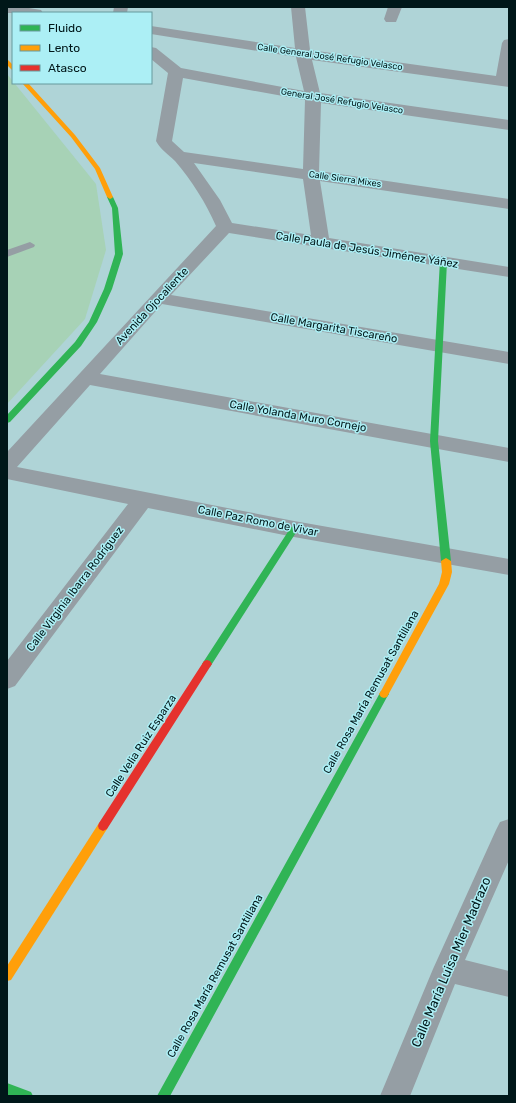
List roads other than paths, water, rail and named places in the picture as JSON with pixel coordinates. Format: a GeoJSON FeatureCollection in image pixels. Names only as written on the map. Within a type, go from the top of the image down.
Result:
{"type":"FeatureCollection","features":[{"type":"Feature","properties":{"kind":"street"},"geometry":{"type":"LineString","coordinates":[[298,7],[303,54],[313,97],[311,174],[321,242]]}},
{"type":"Feature","properties":{"kind":"street"},"geometry":{"type":"LineString","coordinates":[[7,9],[29,12]]}},
{"type":"Feature","properties":{"kind":"street","name":"Calle General José Refugio Velasco"},"geometry":{"type":"LineString","coordinates":[[152,30],[303,54],[506,82]]}},
{"type":"Feature","properties":{"kind":"street"},"geometry":{"type":"LineString","coordinates":[[506,82],[509,43]]}},
{"type":"Feature","properties":{"kind":"street"},"geometry":{"type":"LineString","coordinates":[[152,52],[176,72],[164,141],[169,150],[180,156],[220,215],[225,227]]}},
{"type":"Feature","properties":{"kind":"street","name":"General José Refugio Velasco"},"geometry":{"type":"LineString","coordinates":[[176,72],[313,97],[509,125]]}},
{"type":"Feature","properties":{"kind":"street"},"geometry":{"type":"LineString","coordinates":[[7,420],[78,344],[93,322],[102,302],[119,254],[115,208],[98,169],[73,136],[26,84]]}},
{"type":"Feature","properties":{"kind":"street","name":"Calle Sierra Mixes"},"geometry":{"type":"LineString","coordinates":[[180,156],[509,204]]}},
{"type":"Feature","properties":{"kind":"street","name":"Calle Paula de Jesús Jiménez Yáñez"},"geometry":{"type":"LineString","coordinates":[[225,227],[509,272]]}},
{"type":"Feature","properties":{"kind":"street","name":"Avenida Ojocaliente"},"geometry":{"type":"LineString","coordinates":[[7,465],[158,298],[225,227]]}},
{"type":"Feature","properties":{"kind":"street","name":"Calle Rosa María Remusat Santillana"},"geometry":{"type":"LineString","coordinates":[[163,1096],[444,584],[447,572],[446,555],[434,441],[443,262]]}},
{"type":"Feature","properties":{"kind":"street","name":"Calle Margarita Tiscareño"},"geometry":{"type":"LineString","coordinates":[[158,298],[509,358]]}},
{"type":"Feature","properties":{"kind":"street","name":"Calle Yolanda Muro Cornejo"},"geometry":{"type":"LineString","coordinates":[[86,378],[509,455]]}},
{"type":"Feature","properties":{"kind":"street","name":"Calle Paz Romo de Vivar"},"geometry":{"type":"LineString","coordinates":[[7,472],[294,529],[509,567]]}},
{"type":"Feature","properties":{"kind":"street","name":"Calle Virginia Ibarra Rodríguez"},"geometry":{"type":"LineString","coordinates":[[7,679],[142,500]]}},
{"type":"Feature","properties":{"kind":"street","name":"Calle Velia Ruiz Esparza"},"geometry":{"type":"LineString","coordinates":[[7,976],[294,529]]}},
{"type":"Feature","properties":{"kind":"street","name":"Calle María Luisa Mier Madrazo"},"geometry":{"type":"LineString","coordinates":[[395,1096],[446,969],[509,830]]}},
{"type":"Feature","properties":{"kind":"street"},"geometry":{"type":"LineString","coordinates":[[446,969],[509,984]]}},
{"type":"Feature","properties":{"kind":"street"},"geometry":{"type":"LineString","coordinates":[[7,1089],[27,1096]]}},
{"type":"Feature","properties":{"kind":"lane"},"geometry":{"type":"LineString","coordinates":[[7,254],[30,244]]}}]}
